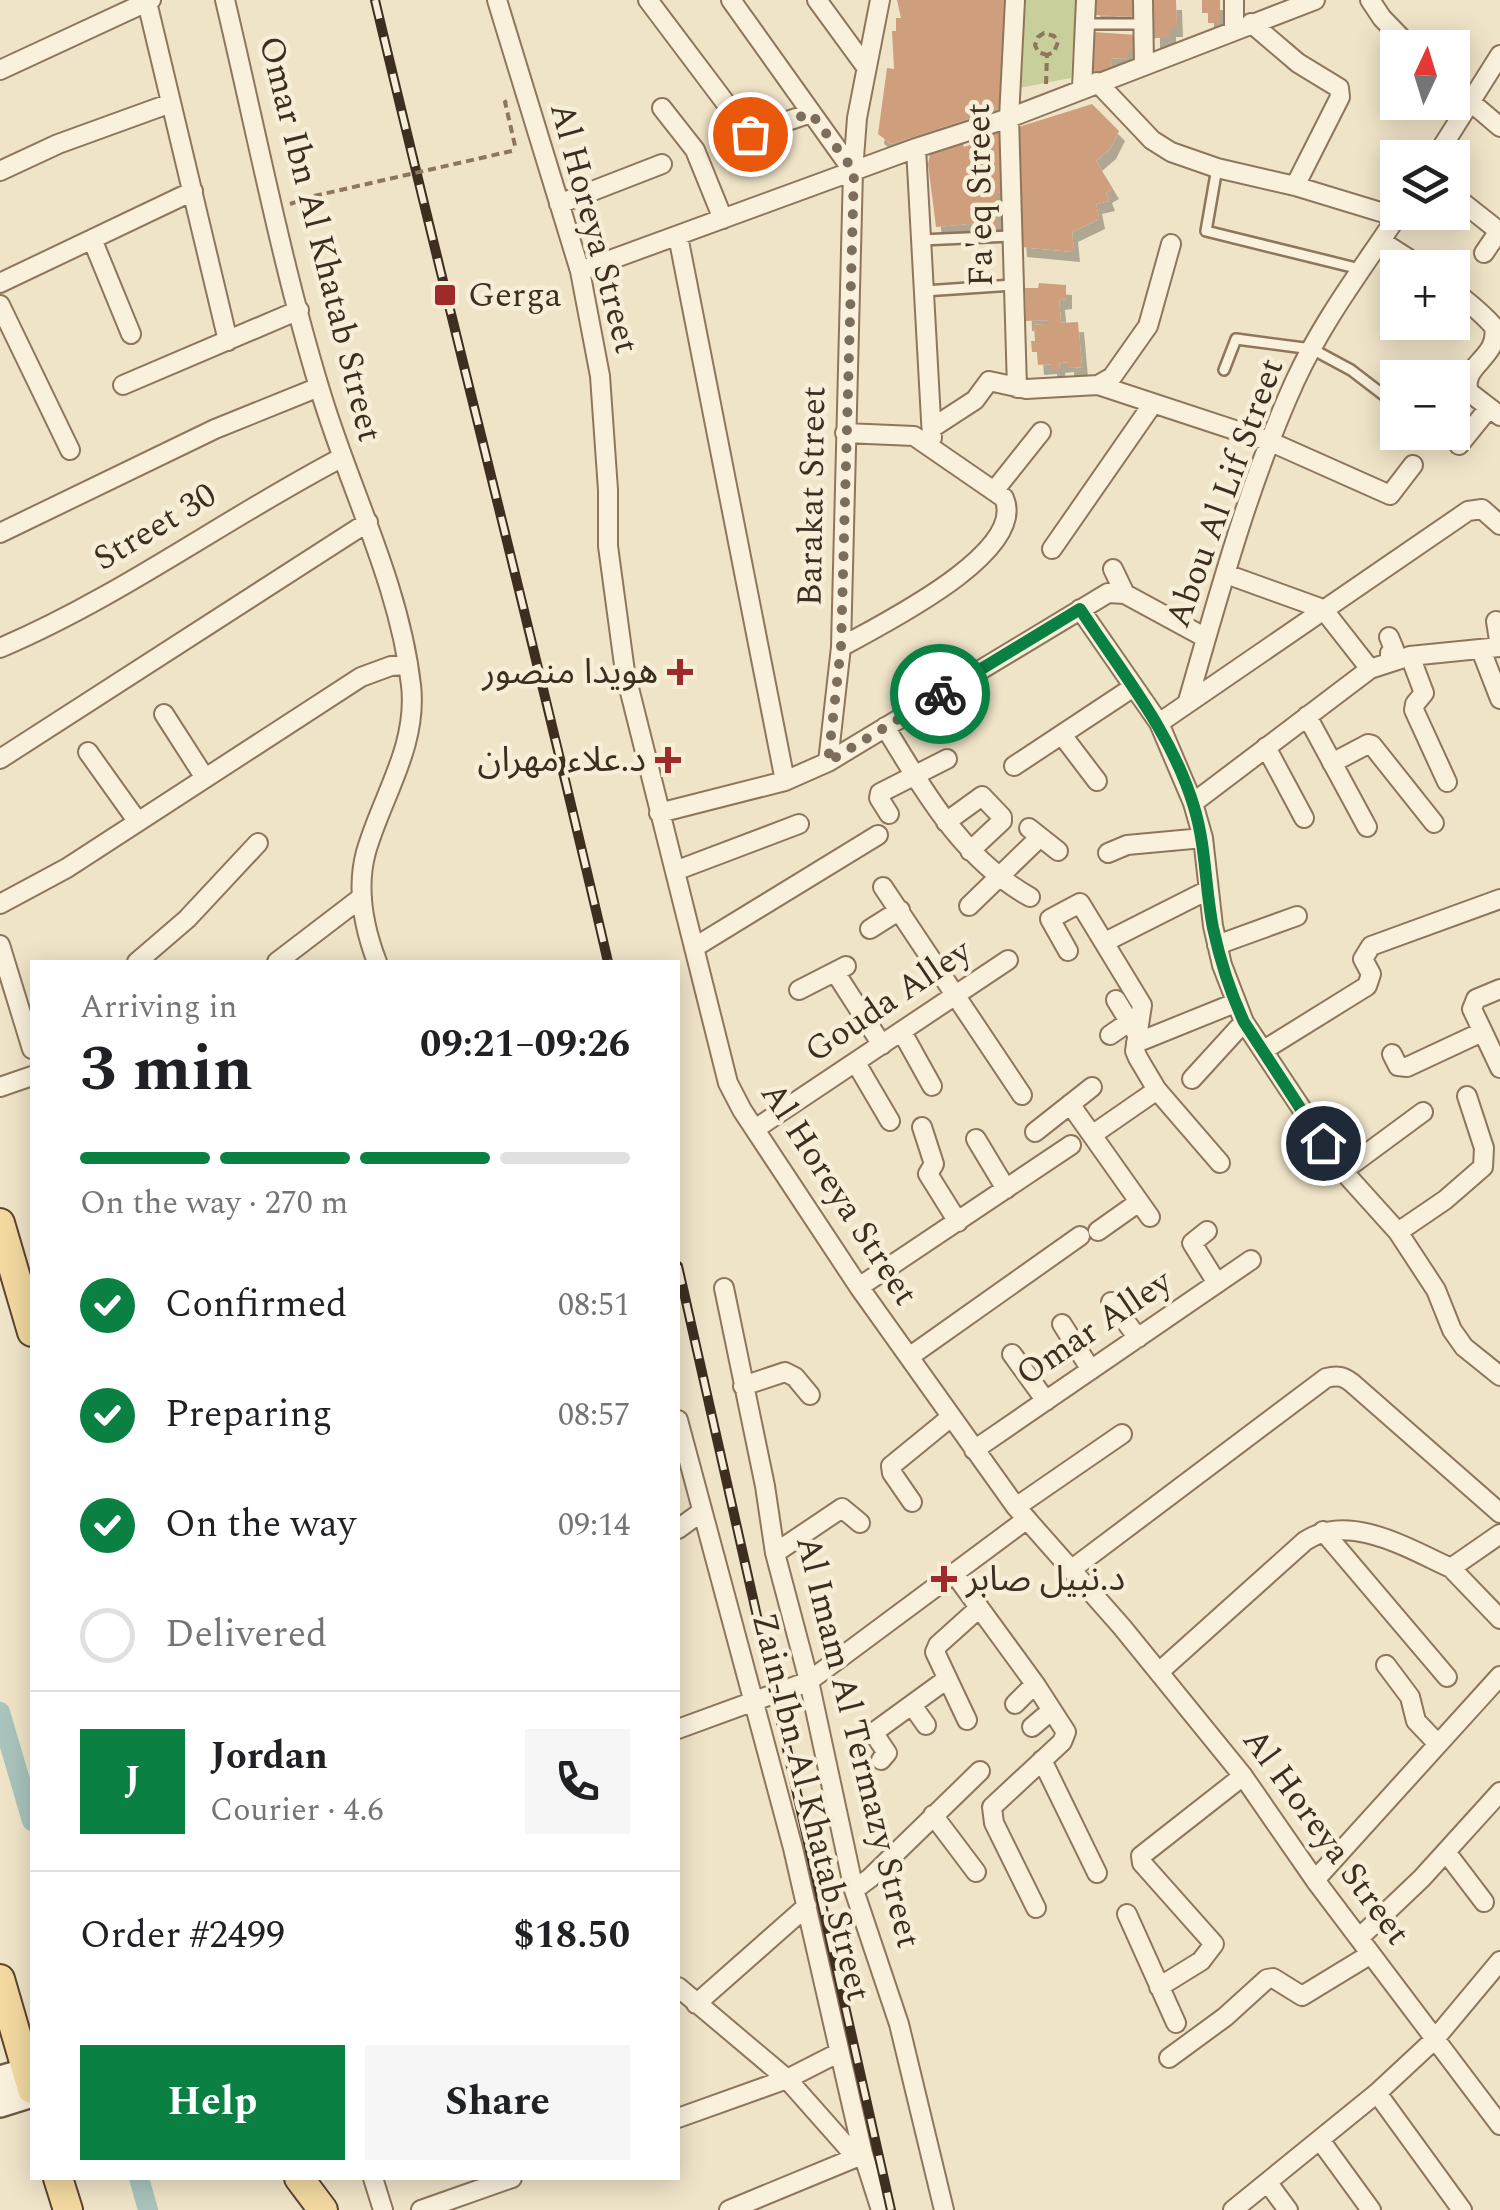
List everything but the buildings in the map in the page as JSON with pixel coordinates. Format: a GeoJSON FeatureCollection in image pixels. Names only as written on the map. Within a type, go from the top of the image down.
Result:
{"type":"FeatureCollection","features":[{"type":"Feature","properties":{"kind":"main road"},"geometry":{"type":"LineString","coordinates":[[0,1223],[30,1325]]}},
{"type":"Feature","properties":{"kind":"main road"},"geometry":{"type":"LineString","coordinates":[[0,1979],[30,2078]]}},
{"type":"Feature","properties":{"kind":"main road"},"geometry":{"type":"LineString","coordinates":[[0,2080],[30,2081]]}},
{"type":"Feature","properties":{"kind":"main road"},"geometry":{"type":"LineString","coordinates":[[0,2104],[30,2082]]}},
{"type":"Feature","properties":{"kind":"main road"},"geometry":{"type":"LineString","coordinates":[[59,2180],[68,2210]]}},
{"type":"Feature","properties":{"kind":"main road"},"geometry":{"type":"LineString","coordinates":[[300,2180],[323,2210]]}},
{"type":"Feature","properties":{"kind":"street","name":"Omar Ibn Al Khatab Street"},"geometry":{"type":"LineString","coordinates":[[226,0],[318,386],[341,458],[368,522],[407,665]]}},
{"type":"Feature","properties":{"kind":"street","name":"Al Horeya Street"},"geometry":{"type":"LineString","coordinates":[[497,0],[580,272],[600,376],[612,594],[626,672],[724,1070],[742,1110],[858,1287],[974,1450],[1022,1513],[1160,1672],[1243,1776],[1315,1880],[1500,2125]]}},
{"type":"Feature","properties":{"kind":"street"},"geometry":{"type":"LineString","coordinates":[[648,0],[750,134],[811,113]]}},
{"type":"Feature","properties":{"kind":"street"},"geometry":{"type":"LineString","coordinates":[[731,0],[854,171]]}},
{"type":"Feature","properties":{"kind":"street"},"geometry":{"type":"LineString","coordinates":[[817,0],[866,67]]}},
{"type":"Feature","properties":{"kind":"street","name":"Barakat Street"},"geometry":{"type":"LineString","coordinates":[[828,762],[841,647],[854,171],[866,67],[880,0]]}},
{"type":"Feature","properties":{"kind":"street","name":"Fa'eq Street"},"geometry":{"type":"LineString","coordinates":[[1015,0],[1009,118],[1017,388]]}},
{"type":"Feature","properties":{"kind":"street"},"geometry":{"type":"LineString","coordinates":[[1086,0],[1090,85],[1160,146],[1217,168],[1380,210]]}},
{"type":"Feature","properties":{"kind":"street"},"geometry":{"type":"LineString","coordinates":[[1144,0],[1144,66]]}},
{"type":"Feature","properties":{"kind":"street"},"geometry":{"type":"LineString","coordinates":[[1234,0],[1243,27],[1335,84],[1340,93],[1295,186]]}},
{"type":"Feature","properties":{"kind":"street"},"geometry":{"type":"LineString","coordinates":[[580,272],[916,148],[1009,118],[1315,0]]}},
{"type":"Feature","properties":{"kind":"street"},"geometry":{"type":"LineString","coordinates":[[1370,0],[1394,30]]}},
{"type":"Feature","properties":{"kind":"street"},"geometry":{"type":"LineString","coordinates":[[0,70],[149,1],[228,341]]}},
{"type":"Feature","properties":{"kind":"street"},"geometry":{"type":"LineString","coordinates":[[1498,63],[1470,102],[1500,128]]}},
{"type":"Feature","properties":{"kind":"street"},"geometry":{"type":"LineString","coordinates":[[0,171],[58,144],[171,103]]}},
{"type":"Feature","properties":{"kind":"street"},"geometry":{"type":"LineString","coordinates":[[662,108],[695,150],[722,219]]}},
{"type":"Feature","properties":{"kind":"street"},"geometry":{"type":"LineString","coordinates":[[916,148],[932,438]]}},
{"type":"Feature","properties":{"kind":"street"},"geometry":{"type":"LineString","coordinates":[[559,204],[662,164]]}},
{"type":"Feature","properties":{"kind":"street"},"geometry":{"type":"LineString","coordinates":[[0,283],[192,192]]}},
{"type":"Feature","properties":{"kind":"street"},"geometry":{"type":"LineString","coordinates":[[1470,208],[1500,232],[1484,253]]}},
{"type":"Feature","properties":{"kind":"street","name":"Abou Al Lif Street"},"geometry":{"type":"LineString","coordinates":[[1188,700],[1271,442],[1312,349],[1388,230]]}},
{"type":"Feature","properties":{"kind":"street"},"geometry":{"type":"LineString","coordinates":[[678,236],[785,781]]}},
{"type":"Feature","properties":{"kind":"street"},"geometry":{"type":"LineString","coordinates":[[92,239],[131,334]]}},
{"type":"Feature","properties":{"kind":"street"},"geometry":{"type":"LineString","coordinates":[[1380,241],[1394,250]]}},
{"type":"Feature","properties":{"kind":"street"},"geometry":{"type":"LineString","coordinates":[[1098,385],[1112,378],[1148,326],[1171,244]]}},
{"type":"Feature","properties":{"kind":"street"},"geometry":{"type":"LineString","coordinates":[[0,304],[70,450]]}},
{"type":"Feature","properties":{"kind":"street"},"geometry":{"type":"LineString","coordinates":[[1470,305],[1495,328],[1500,340],[1497,352],[1466,382],[1469,392],[1495,412],[1470,435]]}},
{"type":"Feature","properties":{"kind":"street"},"geometry":{"type":"LineString","coordinates":[[124,385],[299,310]]}},
{"type":"Feature","properties":{"kind":"street"},"geometry":{"type":"LineString","coordinates":[[932,438],[975,400],[989,381],[1017,388],[1098,385],[1271,442],[1390,494],[1413,465]]}},
{"type":"Feature","properties":{"kind":"street"},"geometry":{"type":"LineString","coordinates":[[0,533],[216,429],[318,386]]}},
{"type":"Feature","properties":{"kind":"street"},"geometry":{"type":"LineString","coordinates":[[1052,549],[1152,405]]}},
{"type":"Feature","properties":{"kind":"street"},"geometry":{"type":"LineString","coordinates":[[994,491],[1040,432]]}},
{"type":"Feature","properties":{"kind":"street"},"geometry":{"type":"LineString","coordinates":[[841,647],[931,596],[988,550],[1005,528],[1009,509],[1004,498],[932,438],[845,434]]}},
{"type":"Feature","properties":{"kind":"street","name":"Street 30"},"geometry":{"type":"LineString","coordinates":[[0,648],[88,604],[341,458]]}},
{"type":"Feature","properties":{"kind":"street"},"geometry":{"type":"LineString","coordinates":[[1159,723],[1468,511],[1482,508],[1500,526]]}},
{"type":"Feature","properties":{"kind":"street"},"geometry":{"type":"LineString","coordinates":[[0,760],[368,522]]}},
{"type":"Feature","properties":{"kind":"street"},"geometry":{"type":"LineString","coordinates":[[1112,568],[1125,594]]}},
{"type":"Feature","properties":{"kind":"street"},"geometry":{"type":"LineString","coordinates":[[1226,574],[1323,609],[1370,669]]}},
{"type":"Feature","properties":{"kind":"street"},"geometry":{"type":"LineString","coordinates":[[659,812],[785,781],[828,762],[1108,593],[1125,594],[1206,638]]}},
{"type":"Feature","properties":{"kind":"street"},"geometry":{"type":"LineString","coordinates":[[1080,609],[1159,723],[1193,803],[1218,945],[1244,1022],[1343,1171],[1398,1232],[1436,1290],[1452,1330],[1464,1347],[1500,1376]]}},
{"type":"Feature","properties":{"kind":"street"},"geometry":{"type":"LineString","coordinates":[[1496,621],[1491,648],[1500,699]]}},
{"type":"Feature","properties":{"kind":"street"},"geometry":{"type":"LineString","coordinates":[[1389,637],[1394,649],[1390,661]]}},
{"type":"Feature","properties":{"kind":"street"},"geometry":{"type":"LineString","coordinates":[[1193,803],[1370,669],[1410,656],[1491,648]]}},
{"type":"Feature","properties":{"kind":"street"},"geometry":{"type":"LineString","coordinates":[[1410,656],[1424,693],[1414,710],[1447,782]]}},
{"type":"Feature","properties":{"kind":"street"},"geometry":{"type":"LineString","coordinates":[[0,904],[67,868],[361,678],[407,665],[412,701],[408,738],[366,854],[362,897],[366,935],[376,960]]}},
{"type":"Feature","properties":{"kind":"street"},"geometry":{"type":"LineString","coordinates":[[1014,766],[1132,688]]}},
{"type":"Feature","properties":{"kind":"street"},"geometry":{"type":"LineString","coordinates":[[164,714],[205,778]]}},
{"type":"Feature","properties":{"kind":"street"},"geometry":{"type":"LineString","coordinates":[[1307,716],[1367,827]]}},
{"type":"Feature","properties":{"kind":"street"},"geometry":{"type":"LineString","coordinates":[[885,727],[946,822],[970,851],[1000,878],[1030,897]]}},
{"type":"Feature","properties":{"kind":"street"},"geometry":{"type":"LineString","coordinates":[[1062,735],[1096,781]]}},
{"type":"Feature","properties":{"kind":"street"},"geometry":{"type":"LineString","coordinates":[[1332,763],[1372,745],[1434,823]]}},
{"type":"Feature","properties":{"kind":"street"},"geometry":{"type":"LineString","coordinates":[[1266,748],[1304,818]]}},
{"type":"Feature","properties":{"kind":"street"},"geometry":{"type":"LineString","coordinates":[[88,752],[138,822]]}},
{"type":"Feature","properties":{"kind":"street"},"geometry":{"type":"LineString","coordinates":[[889,814],[880,793],[948,759]]}},
{"type":"Feature","properties":{"kind":"street"},"geometry":{"type":"LineString","coordinates":[[946,822],[982,796],[1002,817],[970,851]]}},
{"type":"Feature","properties":{"kind":"street"},"geometry":{"type":"LineString","coordinates":[[675,871],[798,824]]}},
{"type":"Feature","properties":{"kind":"street"},"geometry":{"type":"LineString","coordinates":[[969,906],[1000,878],[1035,833],[1058,851]]}},
{"type":"Feature","properties":{"kind":"street"},"geometry":{"type":"LineString","coordinates":[[695,947],[878,835]]}},
{"type":"Feature","properties":{"kind":"street"},"geometry":{"type":"LineString","coordinates":[[1108,854],[1127,845],[1202,838]]}},
{"type":"Feature","properties":{"kind":"street"},"geometry":{"type":"LineString","coordinates":[[140,960],[258,844]]}},
{"type":"Feature","properties":{"kind":"street"},"geometry":{"type":"LineString","coordinates":[[883,887],[1022,1095]]}},
{"type":"Feature","properties":{"kind":"street"},"geometry":{"type":"LineString","coordinates":[[1105,942],[1208,890]]}},
{"type":"Feature","properties":{"kind":"street"},"geometry":{"type":"LineString","coordinates":[[280,960],[362,897]]}},
{"type":"Feature","properties":{"kind":"street"},"geometry":{"type":"LineString","coordinates":[[1264,1050],[1366,986],[1371,974],[1363,959],[1371,946],[1500,899]]}},
{"type":"Feature","properties":{"kind":"street"},"geometry":{"type":"LineString","coordinates":[[1068,951],[1050,919],[1080,903],[1142,1005],[1134,1034],[1135,1051],[1157,1090],[1220,1163]]}},
{"type":"Feature","properties":{"kind":"street"},"geometry":{"type":"LineString","coordinates":[[870,929],[900,910]]}},
{"type":"Feature","properties":{"kind":"street"},"geometry":{"type":"LineString","coordinates":[[1218,945],[1297,916]]}},
{"type":"Feature","properties":{"kind":"street"},"geometry":{"type":"LineString","coordinates":[[0,944],[30,1035]]}},
{"type":"Feature","properties":{"kind":"street","name":"Gouda Alley"},"geometry":{"type":"LineString","coordinates":[[754,1128],[1008,960]]}},
{"type":"Feature","properties":{"kind":"street"},"geometry":{"type":"LineString","coordinates":[[799,990],[841,969],[882,1046]]}},
{"type":"Feature","properties":{"kind":"street"},"geometry":{"type":"LineString","coordinates":[[1500,989],[1476,999],[1468,997],[1500,1068]]}},
{"type":"Feature","properties":{"kind":"street"},"geometry":{"type":"LineString","coordinates":[[1116,1000],[1134,1034]]}},
{"type":"Feature","properties":{"kind":"street"},"geometry":{"type":"LineString","coordinates":[[1110,1036],[1134,1034],[1235,1002]]}},
{"type":"Feature","properties":{"kind":"street"},"geometry":{"type":"LineString","coordinates":[[1192,1079],[1244,1022]]}},
{"type":"Feature","properties":{"kind":"street"},"geometry":{"type":"LineString","coordinates":[[902,1032],[932,1086]]}},
{"type":"Feature","properties":{"kind":"street"},"geometry":{"type":"LineString","coordinates":[[1392,1054],[1402,1068],[1424,1049],[1482,1032]]}},
{"type":"Feature","properties":{"kind":"street"},"geometry":{"type":"LineString","coordinates":[[856,1063],[890,1120]]}},
{"type":"Feature","properties":{"kind":"street"},"geometry":{"type":"LineString","coordinates":[[0,1087],[30,1077]]}},
{"type":"Feature","properties":{"kind":"street"},"geometry":{"type":"LineString","coordinates":[[1034,1132],[1092,1087]]}},
{"type":"Feature","properties":{"kind":"street"},"geometry":{"type":"LineString","coordinates":[[1092,1135],[1157,1090]]}},
{"type":"Feature","properties":{"kind":"street"},"geometry":{"type":"LineString","coordinates":[[1398,1232],[1445,1200],[1483,1167],[1484,1148],[1468,1096]]}},
{"type":"Feature","properties":{"kind":"street"},"geometry":{"type":"LineString","coordinates":[[909,1357],[1089,1234],[1144,1210],[1070,1104]]}},
{"type":"Feature","properties":{"kind":"street"},"geometry":{"type":"LineString","coordinates":[[1343,1171],[1423,1112]]}},
{"type":"Feature","properties":{"kind":"street"},"geometry":{"type":"LineString","coordinates":[[922,1126],[934,1162],[928,1174],[958,1222]]}},
{"type":"Feature","properties":{"kind":"street"},"geometry":{"type":"LineString","coordinates":[[976,1139],[1006,1190]]}},
{"type":"Feature","properties":{"kind":"street"},"geometry":{"type":"LineString","coordinates":[[858,1287],[1071,1146]]}},
{"type":"Feature","properties":{"kind":"street"},"geometry":{"type":"LineString","coordinates":[[1207,1231],[1192,1244],[1217,1283]]}},
{"type":"Feature","properties":{"kind":"street","name":"Omar Alley"},"geometry":{"type":"LineString","coordinates":[[974,1450],[1251,1260]]}},
{"type":"Feature","properties":{"kind":"street","name":"Al Imam Al Termazy Street"},"geometry":{"type":"LineString","coordinates":[[724,1288],[766,1486],[774,1552],[809,1682],[854,1890],[899,2024],[944,2210]]}},
{"type":"Feature","properties":{"kind":"street"},"geometry":{"type":"LineString","coordinates":[[1112,1302],[1138,1338]]}},
{"type":"Feature","properties":{"kind":"street"},"geometry":{"type":"LineString","coordinates":[[1062,1324],[1092,1370]]}},
{"type":"Feature","properties":{"kind":"street"},"geometry":{"type":"LineString","coordinates":[[1012,1354],[1046,1401]]}},
{"type":"Feature","properties":{"kind":"street"},"geometry":{"type":"LineString","coordinates":[[743,1386],[785,1372],[795,1377],[810,1395]]}},
{"type":"Feature","properties":{"kind":"street"},"geometry":{"type":"LineString","coordinates":[[1072,1569],[1326,1378],[1335,1376],[1345,1377],[1500,1513]]}},
{"type":"Feature","properties":{"kind":"street"},"geometry":{"type":"LineString","coordinates":[[912,1502],[892,1474],[891,1466],[951,1417]]}},
{"type":"Feature","properties":{"kind":"street"},"geometry":{"type":"LineString","coordinates":[[680,1728],[809,1682],[954,1573],[1122,1434]]}},
{"type":"Feature","properties":{"kind":"street","name":"Zain Ibn Al Khatab Street"},"geometry":{"type":"LineString","coordinates":[[681,1451],[807,1906],[859,2156],[881,2210]]}},
{"type":"Feature","properties":{"kind":"street"},"geometry":{"type":"LineString","coordinates":[[774,1552],[842,1508],[860,1523]]}},
{"type":"Feature","properties":{"kind":"street"},"geometry":{"type":"LineString","coordinates":[[680,1528],[700,1513]]}},
{"type":"Feature","properties":{"kind":"street"},"geometry":{"type":"LineString","coordinates":[[1160,1672],[1305,1542],[1323,1531],[1344,1529],[1371,1536],[1451,1568],[1500,1619]]}},
{"type":"Feature","properties":{"kind":"street"},"geometry":{"type":"LineString","coordinates":[[1323,1531],[1447,1677]]}},
{"type":"Feature","properties":{"kind":"street"},"geometry":{"type":"LineString","coordinates":[[1451,1568],[1500,1534]]}},
{"type":"Feature","properties":{"kind":"street"},"geometry":{"type":"LineString","coordinates":[[954,1573],[1035,1684],[1066,1735],[996,1800],[992,1814],[1036,1908]]}},
{"type":"Feature","properties":{"kind":"street"},"geometry":{"type":"LineString","coordinates":[[967,1720],[936,1648],[978,1609]]}},
{"type":"Feature","properties":{"kind":"street"},"geometry":{"type":"LineString","coordinates":[[1386,1664],[1410,1698],[1416,1721],[1438,1743]]}},
{"type":"Feature","properties":{"kind":"street"},"geometry":{"type":"LineString","coordinates":[[1315,1880],[1500,1676]]}},
{"type":"Feature","properties":{"kind":"street"},"geometry":{"type":"LineString","coordinates":[[881,1760],[887,1753],[872,1734],[947,1678]]}},
{"type":"Feature","properties":{"kind":"street"},"geometry":{"type":"LineString","coordinates":[[1014,1704],[1035,1684]]}},
{"type":"Feature","properties":{"kind":"street"},"geometry":{"type":"LineString","coordinates":[[912,1704],[926,1725]]}},
{"type":"Feature","properties":{"kind":"street"},"geometry":{"type":"LineString","coordinates":[[1032,1727],[1052,1710]]}},
{"type":"Feature","properties":{"kind":"street"},"geometry":{"type":"LineString","coordinates":[[1042,1760],[1097,1874]]}},
{"type":"Feature","properties":{"kind":"street"},"geometry":{"type":"LineString","coordinates":[[854,1890],[980,1772]]}},
{"type":"Feature","properties":{"kind":"street"},"geometry":{"type":"LineString","coordinates":[[1158,1987],[1201,1961],[1214,1944],[1142,1862],[1141,1856],[1243,1776]]}},
{"type":"Feature","properties":{"kind":"street"},"geometry":{"type":"LineString","coordinates":[[1168,2058],[1211,2028],[1267,1979],[1273,1978],[1302,1996],[1365,1946],[1500,1792]]}},
{"type":"Feature","properties":{"kind":"street"},"geometry":{"type":"LineString","coordinates":[[933,1815],[976,1872]]}},
{"type":"Feature","properties":{"kind":"street"},"geometry":{"type":"LineString","coordinates":[[1446,1852],[1484,1902]]}},
{"type":"Feature","properties":{"kind":"street"},"geometry":{"type":"LineString","coordinates":[[696,2004],[807,1906]]}},
{"type":"Feature","properties":{"kind":"street"},"geometry":{"type":"LineString","coordinates":[[1127,1914],[1176,2023]]}},
{"type":"Feature","properties":{"kind":"street"},"geometry":{"type":"LineString","coordinates":[[1233,2210],[1378,2093],[1434,2040],[1500,1961]]}},
{"type":"Feature","properties":{"kind":"street"},"geometry":{"type":"LineString","coordinates":[[680,1989],[786,2079],[859,2156],[729,2210]]}},
{"type":"Feature","properties":{"kind":"street"},"geometry":{"type":"LineString","coordinates":[[680,2117],[786,2079],[838,2053]]}},
{"type":"Feature","properties":{"kind":"street"},"geometry":{"type":"LineString","coordinates":[[1378,2093],[1462,2210]]}},
{"type":"Feature","properties":{"kind":"street"},"geometry":{"type":"LineString","coordinates":[[1320,2140],[1372,2210]]}},
{"type":"Feature","properties":{"kind":"street"},"geometry":{"type":"LineString","coordinates":[[374,2180],[384,2210]]}},
{"type":"Feature","properties":{"kind":"street"},"geometry":{"type":"LineString","coordinates":[[451,2180],[457,2197]]}},
{"type":"Feature","properties":{"kind":"street"},"geometry":{"type":"LineString","coordinates":[[421,2210],[506,2180]]}},
{"type":"Feature","properties":{"kind":"street"},"geometry":{"type":"LineString","coordinates":[[1268,2182],[1288,2210]]}},
{"type":"Feature","properties":{"kind":"lane"},"geometry":{"type":"LineString","coordinates":[[1085,24],[1144,24]]}},
{"type":"Feature","properties":{"kind":"lane"},"geometry":{"type":"LineString","coordinates":[[1217,168],[1206,231],[1360,269]]}},
{"type":"Feature","properties":{"kind":"lane"},"geometry":{"type":"LineString","coordinates":[[921,240],[1011,236]]}},
{"type":"Feature","properties":{"kind":"lane"},"geometry":{"type":"LineString","coordinates":[[924,292],[1013,285]]}},
{"type":"Feature","properties":{"kind":"lane"},"geometry":{"type":"LineString","coordinates":[[1224,370],[1236,339],[1312,349],[1351,370],[1380,392]]}},
{"type":"Feature","properties":{"kind":"path"},"geometry":{"type":"LineString","coordinates":[[1047,33],[1048,23]]}},
{"type":"Feature","properties":{"kind":"path"},"geometry":{"type":"LineString","coordinates":[[1047,33],[1058,42],[1054,52],[1047,55],[1038,52],[1036,45],[1038,37],[1047,33]]}},
{"type":"Feature","properties":{"kind":"path"},"geometry":{"type":"LineString","coordinates":[[1046,84],[1047,55]]}},
{"type":"Feature","properties":{"kind":"path"},"geometry":{"type":"LineString","coordinates":[[292,204],[516,150],[505,102]]}},
{"type":"Feature","properties":{"kind":"green space"},"geometry":{"type":"Polygon","coordinates":[[[1025,0],[1076,0],[1071,78],[1019,88],[1025,0]]]}},
{"type":"Feature","properties":{"kind":"waterway"},"geometry":{"type":"LineString","coordinates":[[0,1712],[30,1814]]}},
{"type":"Feature","properties":{"kind":"waterway"},"geometry":{"type":"LineString","coordinates":[[140,2180],[148,2210]]}},
{"type":"Feature","properties":{"kind":"railway"},"geometry":{"type":"LineString","coordinates":[[375,0],[608,960]]}},
{"type":"Feature","properties":{"kind":"railway"},"geometry":{"type":"LineString","coordinates":[[680,1275],[891,2210]]}},
{"type":"Feature","properties":{"kind":"way so far"},"geometry":{"type":"LineString","coordinates":[[750,134],[811,113],[854,171],[841,647],[828,762],[940,694]]}},
{"type":"Feature","properties":{"kind":"place","name":"Gerga"},"geometry":{"type":"Point","coordinates":[445,295]}},
{"type":"Feature","properties":{"kind":"place","name":"هويدا منصور"},"geometry":{"type":"Point","coordinates":[680,672]}},
{"type":"Feature","properties":{"kind":"place","name":"د.علاء مهران"},"geometry":{"type":"Point","coordinates":[668,760]}},
{"type":"Feature","properties":{"kind":"place","name":"د.نبيل صابر"},"geometry":{"type":"Point","coordinates":[944,1579]}},
{"type":"Feature","properties":{"kind":"route"},"geometry":{"type":"LineString","coordinates":[[940,694],[1080,609],[1159,723],[1193,803],[1202,838],[1213,926],[1235,1002],[1323,1143]]}}]}
